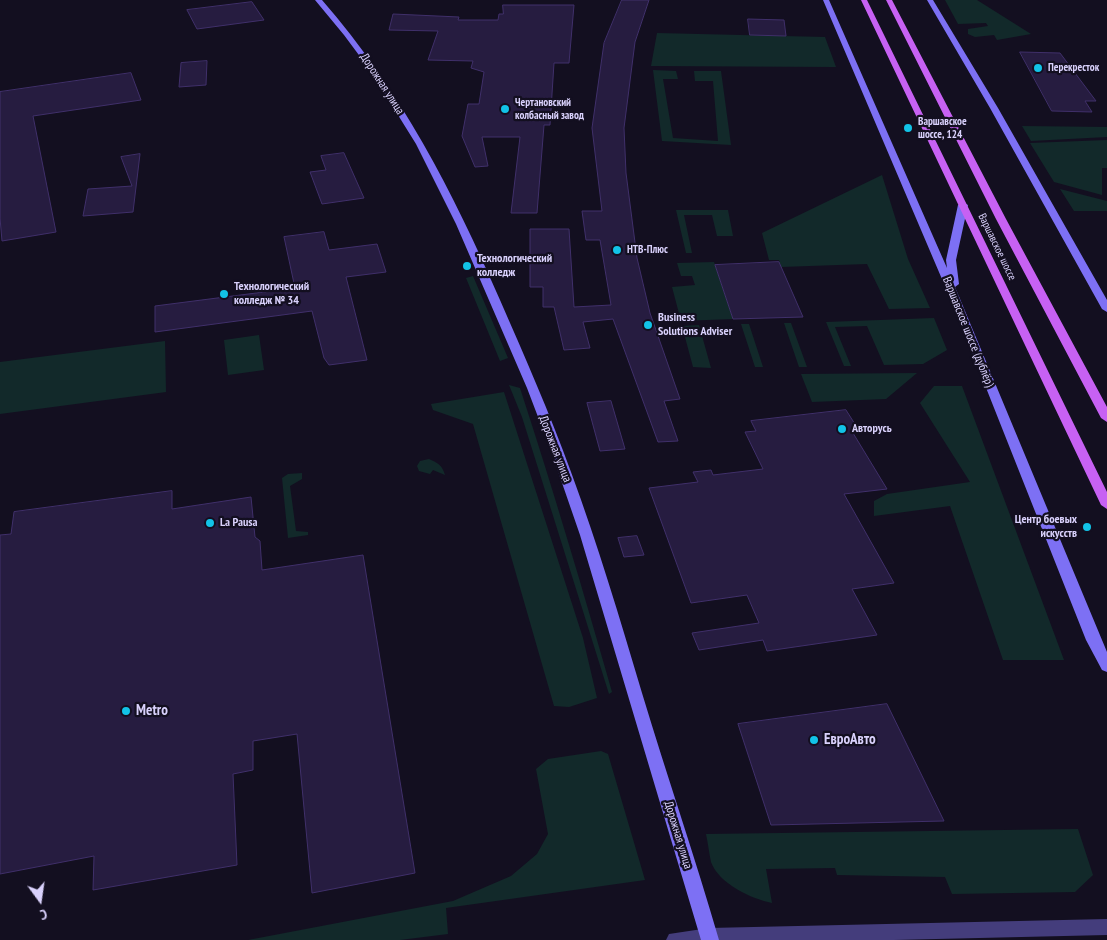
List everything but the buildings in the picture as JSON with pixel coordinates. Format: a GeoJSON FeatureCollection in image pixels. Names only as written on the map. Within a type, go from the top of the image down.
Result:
{"type":"FeatureCollection","features":[{"type":"Feature","properties":{"kind":"main road","name":"Дорожная улица"},"geometry":{"type":"LineString","coordinates":[[318,0],[349,34],[374,69],[420,145],[472,249],[526,371],[567,480],[710,938]]}},
{"type":"Feature","properties":{"kind":"main road","name":"Варшавское шоссе (дублёр)"},"geometry":{"type":"LineString","coordinates":[[826,0],[961,312],[1090,631],[1107,666]]}},
{"type":"Feature","properties":{"kind":"main road","name":"Варшавское шоссе"},"geometry":{"type":"LineString","coordinates":[[864,0],[1107,505]]}},
{"type":"Feature","properties":{"kind":"main road","name":"Варшавское шоссе"},"geometry":{"type":"LineString","coordinates":[[889,0],[1107,418]]}},
{"type":"Feature","properties":{"kind":"main road"},"geometry":{"type":"LineString","coordinates":[[930,0],[994,108],[1107,309]]}},
{"type":"Feature","properties":{"kind":"main road"},"geometry":{"type":"LineString","coordinates":[[961,312],[952,278],[951,260],[963,205]]}},
{"type":"Feature","properties":{"kind":"street"},"geometry":{"type":"LineString","coordinates":[[675,940],[1107,926]]}},
{"type":"Feature","properties":{"kind":"green space"},"geometry":{"type":"Polygon","coordinates":[[[945,0],[977,0],[1031,34],[997,40],[994,35],[975,37],[968,34],[968,29],[988,26],[986,23],[958,24],[945,0]]]}},
{"type":"Feature","properties":{"kind":"green space"},"geometry":{"type":"Polygon","coordinates":[[[657,33],[825,37],[836,67],[651,66],[657,33]]]}},
{"type":"Feature","properties":{"kind":"green space"},"geometry":{"type":"Polygon","coordinates":[[[653,70],[676,71],[678,79],[663,79],[673,138],[718,141],[713,81],[695,81],[694,71],[721,71],[731,145],[662,141],[653,70]]]}},
{"type":"Feature","properties":{"kind":"green space"},"geometry":{"type":"Polygon","coordinates":[[[1022,126],[1107,127],[1107,137],[1031,141],[1022,126]]]}},
{"type":"Feature","properties":{"kind":"green space"},"geometry":{"type":"Polygon","coordinates":[[[1107,140],[1107,168],[1102,168],[1102,195],[1054,182],[1030,143],[1107,140]]]}},
{"type":"Feature","properties":{"kind":"green space"},"geometry":{"type":"Polygon","coordinates":[[[882,175],[908,259],[930,308],[889,309],[867,264],[781,267],[779,260],[769,260],[762,233],[882,175]]]}},
{"type":"Feature","properties":{"kind":"green space"},"geometry":{"type":"Polygon","coordinates":[[[1060,189],[1107,201],[1107,211],[1074,211],[1060,189]]]}},
{"type":"Feature","properties":{"kind":"green space"},"geometry":{"type":"Polygon","coordinates":[[[676,210],[728,210],[733,236],[717,236],[712,215],[684,215],[692,253],[686,253],[676,210]]]}},
{"type":"Feature","properties":{"kind":"green space"},"geometry":{"type":"Polygon","coordinates":[[[714,262],[733,319],[681,321],[672,287],[695,285],[692,276],[681,276],[677,263],[714,262]]]}},
{"type":"Feature","properties":{"kind":"green space"},"geometry":{"type":"Polygon","coordinates":[[[473,276],[508,358],[500,361],[466,278],[473,276]]]}},
{"type":"Feature","properties":{"kind":"green space"},"geometry":{"type":"Polygon","coordinates":[[[934,318],[947,350],[923,364],[884,365],[867,326],[835,327],[851,366],[844,366],[826,322],[934,318]]]}},
{"type":"Feature","properties":{"kind":"green space"},"geometry":{"type":"Polygon","coordinates":[[[784,323],[791,323],[807,367],[799,367],[784,323]]]}},
{"type":"Feature","properties":{"kind":"green space"},"geometry":{"type":"Polygon","coordinates":[[[741,324],[749,324],[763,367],[755,367],[741,324]]]}},
{"type":"Feature","properties":{"kind":"green space"},"geometry":{"type":"Polygon","coordinates":[[[699,325],[711,368],[693,367],[682,326],[699,325]]]}},
{"type":"Feature","properties":{"kind":"green space"},"geometry":{"type":"Polygon","coordinates":[[[259,335],[264,370],[228,375],[224,340],[259,335]]]}},
{"type":"Feature","properties":{"kind":"green space"},"geometry":{"type":"Polygon","coordinates":[[[165,341],[166,392],[0,414],[0,362],[165,341]]]}},
{"type":"Feature","properties":{"kind":"green space"},"geometry":{"type":"Polygon","coordinates":[[[917,373],[886,399],[812,402],[801,374],[917,373]]]}},
{"type":"Feature","properties":{"kind":"green space"},"geometry":{"type":"Polygon","coordinates":[[[509,385],[520,388],[590,616],[612,692],[609,694],[522,417],[509,385]]]}},
{"type":"Feature","properties":{"kind":"green space"},"geometry":{"type":"Polygon","coordinates":[[[934,386],[962,386],[1064,660],[1003,660],[950,506],[874,516],[874,501],[887,494],[970,482],[920,403],[934,386]]]}},
{"type":"Feature","properties":{"kind":"green space"},"geometry":{"type":"Polygon","coordinates":[[[504,392],[583,638],[597,698],[569,707],[554,706],[473,424],[433,410],[431,404],[504,392]]]}},
{"type":"Feature","properties":{"kind":"green space"},"geometry":{"type":"Polygon","coordinates":[[[429,459],[439,465],[445,475],[433,470],[430,474],[419,471],[417,466],[420,461],[429,459]]]}},
{"type":"Feature","properties":{"kind":"green space"},"geometry":{"type":"Polygon","coordinates":[[[302,473],[302,479],[290,486],[296,531],[308,532],[308,535],[288,538],[282,478],[288,474],[302,473]]]}},
{"type":"Feature","properties":{"kind":"green space"},"geometry":{"type":"Polygon","coordinates":[[[601,751],[608,754],[645,880],[446,908],[448,934],[400,940],[248,940],[453,901],[511,876],[537,854],[548,834],[536,769],[548,759],[601,751]]]}},
{"type":"Feature","properties":{"kind":"green space"},"geometry":{"type":"Polygon","coordinates":[[[1078,829],[1093,875],[1075,892],[952,894],[945,877],[837,875],[835,868],[766,869],[772,903],[746,894],[721,877],[711,862],[706,834],[1078,829]]]}},
{"type":"Feature","properties":{"kind":"place","name":"Перекресток"},"geometry":{"type":"Point","coordinates":[1038,68]}},
{"type":"Feature","properties":{"kind":"place","name":"Чертановский колбасный завод"},"geometry":{"type":"Point","coordinates":[505,109]}},
{"type":"Feature","properties":{"kind":"place","name":"Варшавское шоссе, 124"},"geometry":{"type":"Point","coordinates":[908,128]}},
{"type":"Feature","properties":{"kind":"place","name":"НТВ-Плюс"},"geometry":{"type":"Point","coordinates":[617,250]}},
{"type":"Feature","properties":{"kind":"place","name":"Технологический колледж"},"geometry":{"type":"Point","coordinates":[467,266]}},
{"type":"Feature","properties":{"kind":"place","name":"Технологический колледж № 34"},"geometry":{"type":"Point","coordinates":[224,294]}},
{"type":"Feature","properties":{"kind":"place","name":"Business Solutions Adviser"},"geometry":{"type":"Point","coordinates":[648,325]}},
{"type":"Feature","properties":{"kind":"place","name":"Авторусь"},"geometry":{"type":"Point","coordinates":[842,429]}},
{"type":"Feature","properties":{"kind":"place","name":"La Pausa"},"geometry":{"type":"Point","coordinates":[210,523]}},
{"type":"Feature","properties":{"kind":"place","name":"Центр боевых искусств"},"geometry":{"type":"Point","coordinates":[1087,527]}},
{"type":"Feature","properties":{"kind":"place","name":"Metro"},"geometry":{"type":"Point","coordinates":[126,711]}},
{"type":"Feature","properties":{"kind":"place","name":"ЕвроАвто"},"geometry":{"type":"Point","coordinates":[814,740]}}]}
